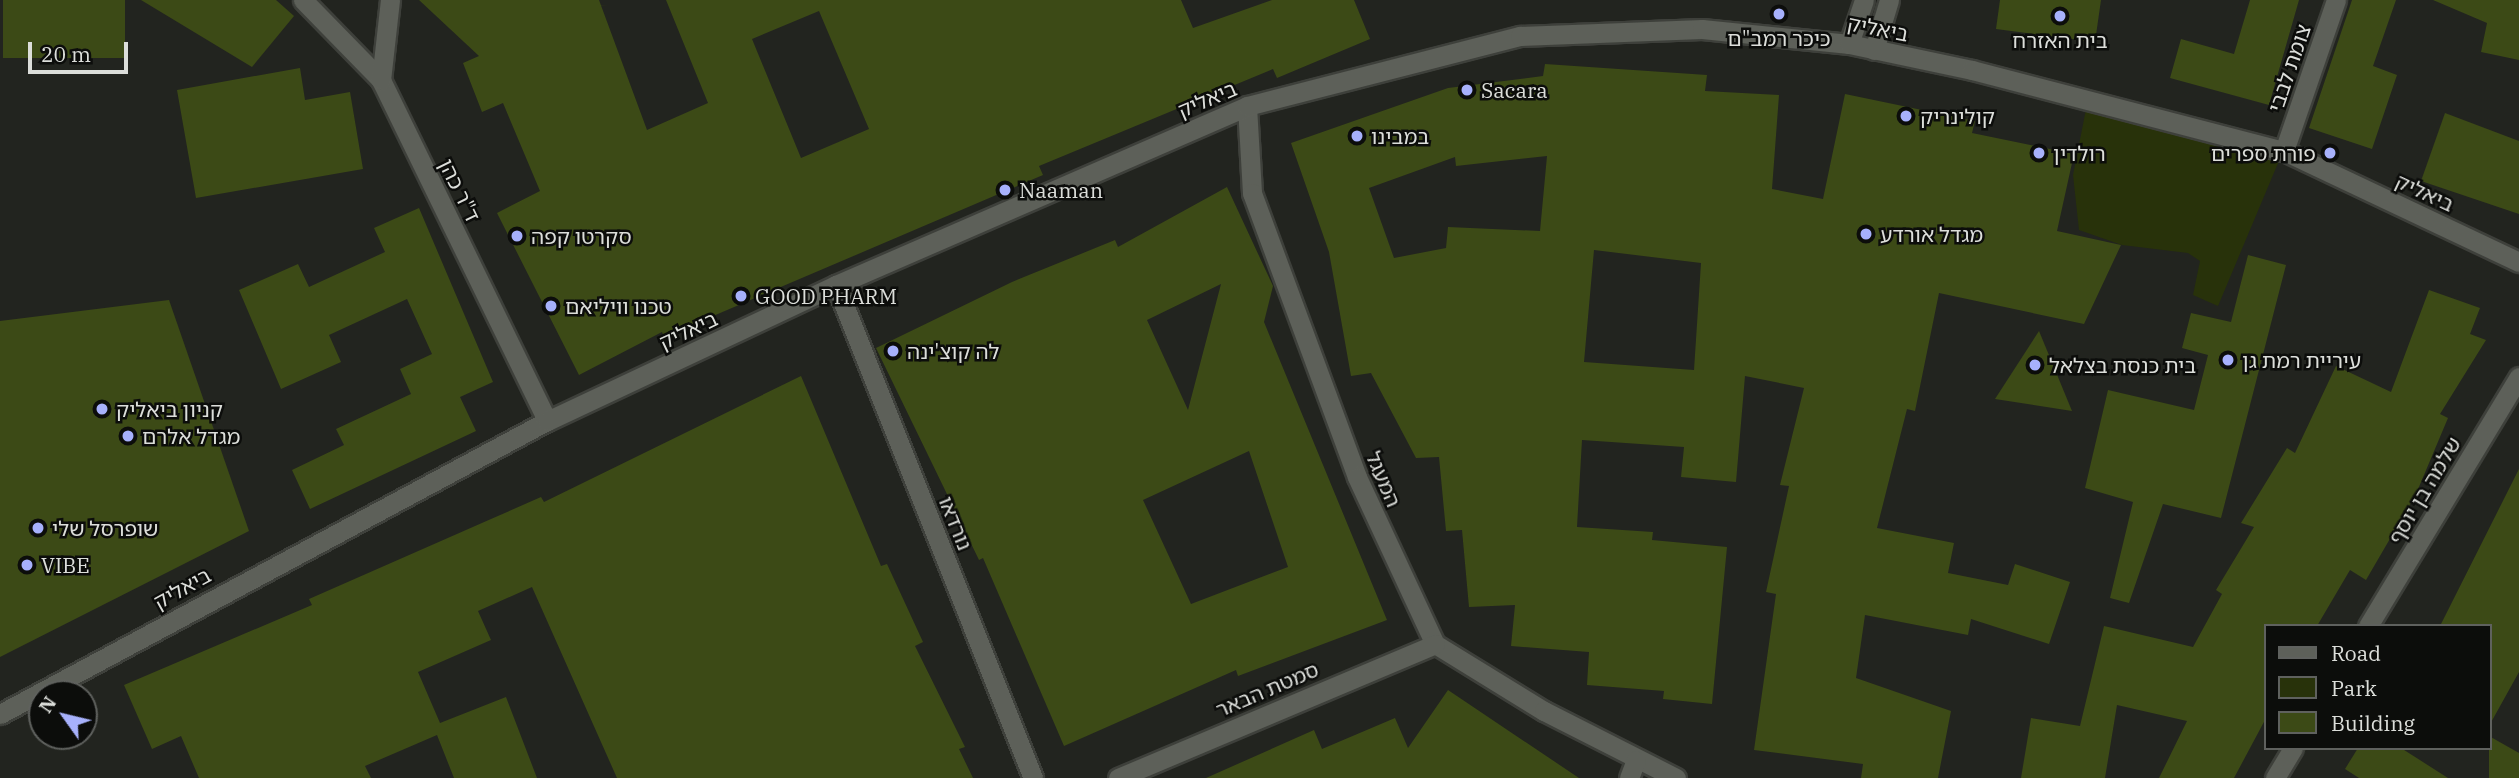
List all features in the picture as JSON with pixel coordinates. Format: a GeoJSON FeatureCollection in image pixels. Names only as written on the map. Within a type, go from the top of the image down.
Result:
{"type":"FeatureCollection","features":[{"type":"Feature","properties":{"kind":"street","name":"ד\"ר כהן"},"geometry":{"type":"LineString","coordinates":[[303,0],[381,80],[547,421]]}},
{"type":"Feature","properties":{"kind":"street"},"geometry":{"type":"LineString","coordinates":[[381,80],[390,0]]}},
{"type":"Feature","properties":{"kind":"street"},"geometry":{"type":"LineString","coordinates":[[1849,44],[1864,0]]}},
{"type":"Feature","properties":{"kind":"street"},"geometry":{"type":"LineString","coordinates":[[1874,50],[1889,0]]}},
{"type":"Feature","properties":{"kind":"street","name":"צומת לבבי"},"geometry":{"type":"LineString","coordinates":[[2284,151],[2336,0]]}},
{"type":"Feature","properties":{"kind":"street","name":"ביאליק"},"geometry":{"type":"LineString","coordinates":[[0,714],[547,421],[836,285],[1247,106],[1520,36],[1702,29],[1849,44],[2284,151],[2519,262]]}},
{"type":"Feature","properties":{"kind":"street","name":"המעגל"},"geometry":{"type":"LineString","coordinates":[[1247,106],[1252,193],[1357,477],[1434,644]]}},
{"type":"Feature","properties":{"kind":"street","name":"נורדאו"},"geometry":{"type":"LineString","coordinates":[[836,285],[1033,778]]}},
{"type":"Feature","properties":{"kind":"street","name":"שלמה בן יוסף"},"geometry":{"type":"LineString","coordinates":[[2369,624],[2519,377]]}},
{"type":"Feature","properties":{"kind":"street"},"geometry":{"type":"LineString","coordinates":[[1434,644],[1632,769],[1676,778]]}},
{"type":"Feature","properties":{"kind":"street","name":"סמטת הבאר"},"geometry":{"type":"LineString","coordinates":[[1118,778],[1434,644]]}},
{"type":"Feature","properties":{"kind":"street"},"geometry":{"type":"LineString","coordinates":[[2275,778],[2292,750]]}},
{"type":"Feature","properties":{"kind":"green space"},"geometry":{"type":"Polygon","coordinates":[[[2087,104],[2281,156],[2218,306],[2193,295],[2200,261],[2188,253],[2122,245],[2079,230],[2073,175],[2087,104]]]}},
{"type":"Feature","properties":{"kind":"building"},"geometry":{"type":"Polygon","coordinates":[[[3,0],[125,0],[125,58],[3,58],[3,0]]]}},
{"type":"Feature","properties":{"kind":"building"},"geometry":{"type":"Polygon","coordinates":[[[141,0],[276,0],[294,16],[252,67],[141,0]]]}},
{"type":"Feature","properties":{"kind":"building"},"geometry":{"type":"Polygon","coordinates":[[[419,0],[599,0],[647,130],[708,103],[666,0],[1181,0],[1193,28],[1272,0],[1354,0],[1370,39],[1277,78],[1273,69],[1039,166],[1043,175],[664,337],[662,332],[579,375],[497,213],[540,191],[503,103],[482,112],[463,63],[479,56],[419,0]],[[819,11],[752,39],[801,158],[869,129],[819,11]]]}},
{"type":"Feature","properties":{"kind":"building"},"geometry":{"type":"Polygon","coordinates":[[[2000,0],[2101,0],[2095,42],[1996,29],[2000,0]]]}},
{"type":"Feature","properties":{"kind":"building"},"geometry":{"type":"Polygon","coordinates":[[[2250,0],[2299,0],[2269,105],[2170,78],[2181,39],[2234,54],[2250,0]]]}},
{"type":"Feature","properties":{"kind":"building"},"geometry":{"type":"Polygon","coordinates":[[[2352,0],[2396,0],[2373,66],[2397,75],[2372,149],[2309,128],[2352,0]]]}},
{"type":"Feature","properties":{"kind":"building"},"geometry":{"type":"Polygon","coordinates":[[[2433,0],[2519,0],[2519,60],[2481,52],[2487,23],[2433,0]]]}},
{"type":"Feature","properties":{"kind":"building"},"geometry":{"type":"Polygon","coordinates":[[[1545,64],[1707,75],[1705,91],[1779,95],[1772,189],[1823,199],[1845,94],[1975,121],[1972,133],[2074,154],[2057,231],[2121,245],[2084,324],[1939,293],[1915,411],[1907,409],[1877,528],[1954,543],[1948,573],[2008,585],[2015,564],[2070,582],[2049,644],[1971,619],[1968,635],[1865,615],[1856,678],[1951,711],[1938,778],[1861,778],[1863,764],[1754,750],[1776,594],[1766,592],[1789,486],[1780,485],[1804,388],[1745,376],[1736,482],[1681,477],[1684,447],[1582,440],[1577,527],[1653,532],[1652,540],[1727,547],[1712,704],[1663,699],[1664,691],[1587,685],[1589,652],[1511,646],[1515,605],[1469,607],[1462,530],[1446,531],[1439,457],[1416,458],[1371,373],[1351,376],[1329,252],[1291,143],[1448,88],[1543,76],[1545,64]],[[1547,156],[1456,166],[1455,157],[1369,188],[1394,258],[1446,248],[1448,227],[1540,231],[1547,156]],[[1594,250],[1584,362],[1694,370],[1701,263],[1594,250]]]}},
{"type":"Feature","properties":{"kind":"building"},"geometry":{"type":"Polygon","coordinates":[[[300,68],[305,100],[350,92],[363,169],[196,198],[177,90],[300,68]]]}},
{"type":"Feature","properties":{"kind":"building"},"geometry":{"type":"Polygon","coordinates":[[[2445,113],[2519,141],[2519,214],[2421,181],[2445,113]]]}},
{"type":"Feature","properties":{"kind":"building"},"geometry":{"type":"Polygon","coordinates":[[[1227,187],[1273,286],[1264,322],[1387,620],[1238,676],[1236,670],[1064,746],[983,558],[979,560],[876,348],[1012,282],[1115,240],[1118,247],[1227,187]],[[1221,284],[1147,320],[1188,410],[1221,284]],[[1249,451],[1143,500],[1191,604],[1288,567],[1249,451]]]}},
{"type":"Feature","properties":{"kind":"building"},"geometry":{"type":"Polygon","coordinates":[[[419,208],[493,382],[460,397],[476,431],[310,509],[292,470],[344,445],[336,429],[411,394],[400,369],[432,354],[407,299],[329,335],[341,362],[281,389],[239,290],[298,264],[309,287],[385,252],[374,228],[419,208]]]}},
{"type":"Feature","properties":{"kind":"building"},"geometry":{"type":"Polygon","coordinates":[[[2248,255],[2286,265],[2221,518],[2163,504],[2129,603],[2110,598],[2133,502],[2085,488],[2108,390],[2194,410],[2208,355],[2182,348],[2191,313],[2231,322],[2248,255]]]}},
{"type":"Feature","properties":{"kind":"building"},"geometry":{"type":"Polygon","coordinates":[[[2429,290],[2480,308],[2470,334],[2486,340],[2440,414],[2448,418],[2416,494],[2366,580],[2350,570],[2318,624],[2264,624],[2264,722],[2234,778],[2159,778],[2187,721],[2117,705],[2105,778],[2021,778],[2031,718],[2080,726],[2104,626],[2193,647],[2222,594],[2216,590],[2254,527],[2241,523],[2287,448],[2295,453],[2336,366],[2391,392],[2429,290]]]}},
{"type":"Feature","properties":{"kind":"building","name":"קניון ביאליק"},"geometry":{"type":"Polygon","coordinates":[[[169,300],[249,531],[0,657],[0,321],[169,300]]]}},
{"type":"Feature","properties":{"kind":"building","name":"בית כנסת בצלאל"},"geometry":{"type":"Polygon","coordinates":[[[2039,331],[2072,411],[1995,399],[2039,331]]]}},
{"type":"Feature","properties":{"kind":"building"},"geometry":{"type":"Polygon","coordinates":[[[801,376],[881,566],[887,564],[923,642],[915,646],[965,747],[959,749],[973,778],[617,778],[532,587],[478,611],[491,640],[418,672],[440,723],[506,697],[537,778],[454,778],[437,735],[365,766],[371,778],[199,778],[181,736],[152,749],[124,685],[312,605],[309,599],[541,497],[544,502],[801,376]]]}},
{"type":"Feature","properties":{"kind":"building"},"geometry":{"type":"Polygon","coordinates":[[[2519,469],[2519,672],[2491,722],[2491,624],[2441,624],[2519,469]]]}},
{"type":"Feature","properties":{"kind":"building"},"geometry":{"type":"Polygon","coordinates":[[[1448,690],[1579,778],[1206,778],[1314,730],[1322,749],[1395,718],[1408,748],[1448,690]]]}},
{"type":"Feature","properties":{"kind":"building"},"geometry":{"type":"Polygon","coordinates":[[[2491,737],[2519,753],[2519,778],[2489,778],[2491,737]]]}},
{"type":"Feature","properties":{"kind":"building"},"geometry":{"type":"Polygon","coordinates":[[[2357,750],[2404,750],[2448,778],[2359,778],[2345,769],[2357,750]]]}},
{"type":"Feature","properties":{"kind":"place","name":"כיכר רמב\"ם"},"geometry":{"type":"Point","coordinates":[1779,14]}},
{"type":"Feature","properties":{"kind":"place","name":"בית האזרח"},"geometry":{"type":"Point","coordinates":[2060,16]}},
{"type":"Feature","properties":{"kind":"place","name":"Sacara"},"geometry":{"type":"Point","coordinates":[1467,90]}},
{"type":"Feature","properties":{"kind":"place","name":"קולינריק"},"geometry":{"type":"Point","coordinates":[1906,116]}},
{"type":"Feature","properties":{"kind":"place","name":"במבינו"},"geometry":{"type":"Point","coordinates":[1357,136]}},
{"type":"Feature","properties":{"kind":"place","name":"רולדין"},"geometry":{"type":"Point","coordinates":[2039,153]}},
{"type":"Feature","properties":{"kind":"place","name":"פורת ספרים"},"geometry":{"type":"Point","coordinates":[2330,153]}},
{"type":"Feature","properties":{"kind":"place","name":"Naaman"},"geometry":{"type":"Point","coordinates":[1005,190]}},
{"type":"Feature","properties":{"kind":"place","name":"מגדל אורדע"},"geometry":{"type":"Point","coordinates":[1866,234]}},
{"type":"Feature","properties":{"kind":"place","name":"סקרטו קפה"},"geometry":{"type":"Point","coordinates":[517,236]}},
{"type":"Feature","properties":{"kind":"place","name":"GOOD PHARM"},"geometry":{"type":"Point","coordinates":[741,296]}},
{"type":"Feature","properties":{"kind":"place","name":"טכנו וויליאם"},"geometry":{"type":"Point","coordinates":[551,306]}},
{"type":"Feature","properties":{"kind":"place","name":"לה קוצ'ינה"},"geometry":{"type":"Point","coordinates":[893,351]}},
{"type":"Feature","properties":{"kind":"place","name":"עיריית רמת גן"},"geometry":{"type":"Point","coordinates":[2228,360]}},
{"type":"Feature","properties":{"kind":"place","name":"בית כנסת בצלאל"},"geometry":{"type":"Point","coordinates":[2035,365]}},
{"type":"Feature","properties":{"kind":"place","name":"קניון ביאליק"},"geometry":{"type":"Point","coordinates":[102,409]}},
{"type":"Feature","properties":{"kind":"place","name":"מגדל אלרם"},"geometry":{"type":"Point","coordinates":[128,436]}},
{"type":"Feature","properties":{"kind":"place","name":"שופרסל שלי"},"geometry":{"type":"Point","coordinates":[38,528]}},
{"type":"Feature","properties":{"kind":"place","name":"VIBE"},"geometry":{"type":"Point","coordinates":[27,565]}}]}
